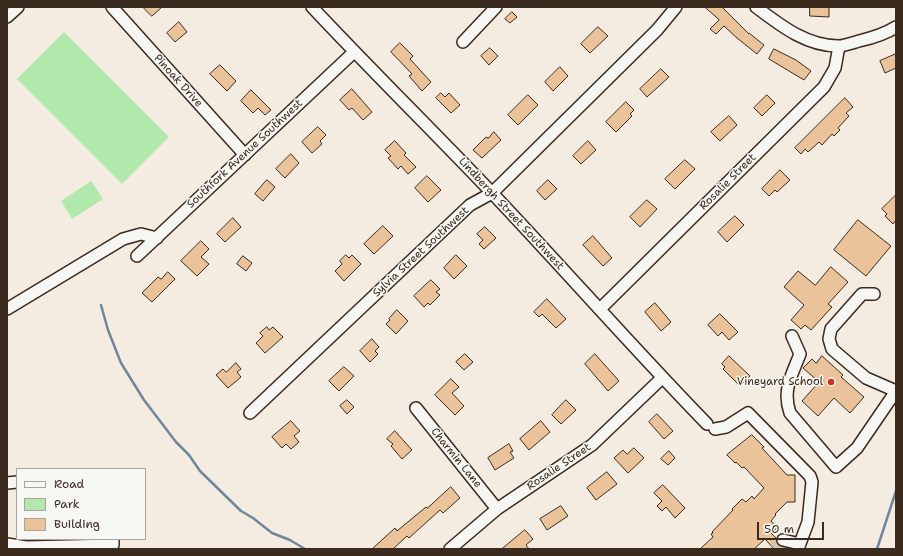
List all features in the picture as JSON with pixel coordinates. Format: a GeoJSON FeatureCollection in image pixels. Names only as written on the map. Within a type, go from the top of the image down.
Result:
{"type":"FeatureCollection","features":[{"type":"Feature","properties":{"kind":"street"},"geometry":{"type":"LineString","coordinates":[[7,17],[18,7]]}},
{"type":"Feature","properties":{"kind":"street","name":"Pinoak Drive"},"geometry":{"type":"LineString","coordinates":[[112,7],[245,155]]}},
{"type":"Feature","properties":{"kind":"street","name":"Lindbergh Street Southwest"},"geometry":{"type":"LineString","coordinates":[[312,7],[492,193],[662,378],[711,426],[726,428],[748,413],[810,476],[812,482],[808,522],[799,546]]}},
{"type":"Feature","properties":{"kind":"street"},"geometry":{"type":"LineString","coordinates":[[463,42],[496,7]]}},
{"type":"Feature","properties":{"kind":"street","name":"Sylvia Street Southwest"},"geometry":{"type":"LineString","coordinates":[[250,413],[470,205],[492,193],[657,30],[676,7]]}},
{"type":"Feature","properties":{"kind":"street"},"geometry":{"type":"LineString","coordinates":[[756,7],[784,28],[823,44],[839,46],[865,40],[888,32],[896,27]]}},
{"type":"Feature","properties":{"kind":"street","name":"Rosalie Street"},"geometry":{"type":"LineString","coordinates":[[600,309],[824,87],[835,68],[839,46]]}},
{"type":"Feature","properties":{"kind":"street","name":"Southfork Avenue Southwest"},"geometry":{"type":"LineString","coordinates":[[137,256],[354,52]]}},
{"type":"Feature","properties":{"kind":"street"},"geometry":{"type":"LineString","coordinates":[[7,309],[123,238],[142,234],[157,238]]}},
{"type":"Feature","properties":{"kind":"street"},"geometry":{"type":"LineString","coordinates":[[792,336],[800,354],[787,386],[787,404],[790,413],[836,467],[857,448],[896,391],[866,378],[832,349],[829,339],[831,329],[862,294],[874,294]]}},
{"type":"Feature","properties":{"kind":"street","name":"Rosalie Street"},"geometry":{"type":"LineString","coordinates":[[450,549],[497,508],[592,445],[662,378]]}},
{"type":"Feature","properties":{"kind":"street","name":"Charmin Lane"},"geometry":{"type":"LineString","coordinates":[[416,408],[497,508]]}},
{"type":"Feature","properties":{"kind":"street"},"geometry":{"type":"LineString","coordinates":[[7,544],[26,545],[55,543],[114,545],[113,540]]}},
{"type":"Feature","properties":{"kind":"street"},"geometry":{"type":"LineString","coordinates":[[783,540],[799,546]]}},
{"type":"Feature","properties":{"kind":"green space"},"geometry":{"type":"Polygon","coordinates":[[[64,32],[169,137],[122,184],[17,79],[64,32]]]}},
{"type":"Feature","properties":{"kind":"green space"},"geometry":{"type":"Polygon","coordinates":[[[91,181],[103,199],[72,219],[61,201],[91,181]]]}},
{"type":"Feature","properties":{"kind":"building"},"geometry":{"type":"Polygon","coordinates":[[[143,7],[162,7],[152,16],[143,7]]]}},
{"type":"Feature","properties":{"kind":"building"},"geometry":{"type":"Polygon","coordinates":[[[705,7],[722,7],[749,34],[764,45],[757,54],[724,26],[716,34],[710,29],[719,20],[705,7]]]}},
{"type":"Feature","properties":{"kind":"building"},"geometry":{"type":"Polygon","coordinates":[[[810,7],[829,7],[829,17],[810,16],[810,7]]]}},
{"type":"Feature","properties":{"kind":"building"},"geometry":{"type":"Polygon","coordinates":[[[512,12],[517,17],[510,23],[505,19],[512,12]]]}},
{"type":"Feature","properties":{"kind":"building"},"geometry":{"type":"Polygon","coordinates":[[[179,22],[187,32],[175,42],[167,33],[179,22]]]}},
{"type":"Feature","properties":{"kind":"building"},"geometry":{"type":"Polygon","coordinates":[[[598,27],[608,36],[590,53],[581,44],[598,27]]]}},
{"type":"Feature","properties":{"kind":"building"},"geometry":{"type":"Polygon","coordinates":[[[400,43],[413,56],[410,59],[431,82],[422,91],[409,76],[412,74],[391,52],[400,43]]]}},
{"type":"Feature","properties":{"kind":"building"},"geometry":{"type":"Polygon","coordinates":[[[490,48],[498,56],[489,65],[481,56],[490,48]]]}},
{"type":"Feature","properties":{"kind":"building"},"geometry":{"type":"Polygon","coordinates":[[[774,49],[796,60],[811,71],[804,80],[769,59],[774,49]]]}},
{"type":"Feature","properties":{"kind":"building"},"geometry":{"type":"Polygon","coordinates":[[[896,54],[896,68],[885,73],[880,61],[896,54]]]}},
{"type":"Feature","properties":{"kind":"building"},"geometry":{"type":"Polygon","coordinates":[[[220,65],[236,81],[227,91],[210,74],[220,65]]]}},
{"type":"Feature","properties":{"kind":"building"},"geometry":{"type":"Polygon","coordinates":[[[560,67],[568,76],[553,91],[545,82],[560,67]]]}},
{"type":"Feature","properties":{"kind":"building"},"geometry":{"type":"Polygon","coordinates":[[[661,69],[669,77],[647,97],[640,89],[661,69]]]}},
{"type":"Feature","properties":{"kind":"building"},"geometry":{"type":"Polygon","coordinates":[[[352,89],[372,112],[363,120],[352,108],[349,110],[340,100],[352,89]]]}},
{"type":"Feature","properties":{"kind":"building"},"geometry":{"type":"Polygon","coordinates":[[[251,90],[271,110],[265,115],[258,108],[253,113],[241,101],[251,90]]]}},
{"type":"Feature","properties":{"kind":"building"},"geometry":{"type":"Polygon","coordinates":[[[441,93],[445,97],[449,93],[460,105],[451,113],[436,98],[441,93]]]}},
{"type":"Feature","properties":{"kind":"building"},"geometry":{"type":"Polygon","coordinates":[[[528,95],[538,105],[518,125],[508,115],[528,95]]]}},
{"type":"Feature","properties":{"kind":"building"},"geometry":{"type":"Polygon","coordinates":[[[767,95],[775,103],[762,116],[754,108],[767,95]]]}},
{"type":"Feature","properties":{"kind":"building"},"geometry":{"type":"Polygon","coordinates":[[[845,98],[853,107],[846,113],[849,116],[838,128],[840,130],[834,136],[832,134],[822,145],[819,142],[808,152],[805,149],[801,154],[795,148],[845,98]]]}},
{"type":"Feature","properties":{"kind":"building"},"geometry":{"type":"Polygon","coordinates":[[[626,102],[634,110],[630,114],[632,116],[616,132],[606,122],[626,102]]]}},
{"type":"Feature","properties":{"kind":"building"},"geometry":{"type":"Polygon","coordinates":[[[729,116],[737,125],[720,141],[711,132],[729,116]]]}},
{"type":"Feature","properties":{"kind":"building"},"geometry":{"type":"Polygon","coordinates":[[[318,127],[326,135],[320,141],[322,144],[312,153],[302,142],[318,127]]]}},
{"type":"Feature","properties":{"kind":"building"},"geometry":{"type":"Polygon","coordinates":[[[494,132],[501,140],[482,158],[473,150],[486,137],[488,138],[494,132]]]}},
{"type":"Feature","properties":{"kind":"building"},"geometry":{"type":"Polygon","coordinates":[[[395,141],[406,153],[404,155],[416,167],[408,174],[401,166],[398,169],[388,158],[391,156],[385,150],[395,141]]]}},
{"type":"Feature","properties":{"kind":"building"},"geometry":{"type":"Polygon","coordinates":[[[588,141],[596,150],[581,164],[573,156],[588,141]]]}},
{"type":"Feature","properties":{"kind":"building"},"geometry":{"type":"Polygon","coordinates":[[[291,154],[299,163],[285,178],[276,169],[291,154]]]}},
{"type":"Feature","properties":{"kind":"building"},"geometry":{"type":"Polygon","coordinates":[[[685,160],[695,169],[675,189],[665,179],[685,160]]]}},
{"type":"Feature","properties":{"kind":"building"},"geometry":{"type":"Polygon","coordinates":[[[780,170],[790,180],[777,192],[775,190],[769,196],[762,189],[780,170]]]}},
{"type":"Feature","properties":{"kind":"building"},"geometry":{"type":"Polygon","coordinates":[[[427,176],[441,190],[428,202],[415,188],[427,176]]]}},
{"type":"Feature","properties":{"kind":"building"},"geometry":{"type":"Polygon","coordinates":[[[267,180],[275,187],[263,201],[255,194],[267,180]]]}},
{"type":"Feature","properties":{"kind":"building"},"geometry":{"type":"Polygon","coordinates":[[[548,180],[557,189],[545,200],[537,191],[548,180]]]}},
{"type":"Feature","properties":{"kind":"building"},"geometry":{"type":"Polygon","coordinates":[[[896,195],[896,220],[893,224],[885,216],[887,214],[882,209],[896,195]]]}},
{"type":"Feature","properties":{"kind":"building"},"geometry":{"type":"Polygon","coordinates":[[[647,200],[657,209],[640,227],[630,217],[647,200]]]}},
{"type":"Feature","properties":{"kind":"building"},"geometry":{"type":"Polygon","coordinates":[[[735,216],[744,225],[727,242],[718,232],[735,216]]]}},
{"type":"Feature","properties":{"kind":"building"},"geometry":{"type":"Polygon","coordinates":[[[233,218],[241,227],[225,242],[217,234],[233,218]]]}},
{"type":"Feature","properties":{"kind":"building"},"geometry":{"type":"Polygon","coordinates":[[[858,220],[891,246],[866,276],[834,250],[858,220]]]}},
{"type":"Feature","properties":{"kind":"building"},"geometry":{"type":"Polygon","coordinates":[[[383,226],[393,236],[374,254],[364,244],[383,226]]]}},
{"type":"Feature","properties":{"kind":"building"},"geometry":{"type":"Polygon","coordinates":[[[485,227],[496,238],[484,249],[479,244],[483,240],[477,234],[485,227]]]}},
{"type":"Feature","properties":{"kind":"building"},"geometry":{"type":"Polygon","coordinates":[[[593,236],[612,258],[603,266],[583,245],[593,236]]]}},
{"type":"Feature","properties":{"kind":"building"},"geometry":{"type":"Polygon","coordinates":[[[201,241],[209,249],[201,257],[209,264],[197,276],[181,261],[201,241]]]}},
{"type":"Feature","properties":{"kind":"building"},"geometry":{"type":"Polygon","coordinates":[[[346,255],[349,258],[352,255],[361,264],[344,281],[335,271],[342,264],[340,261],[346,255]]]}},
{"type":"Feature","properties":{"kind":"building"},"geometry":{"type":"Polygon","coordinates":[[[456,255],[467,266],[454,279],[444,268],[456,255]]]}},
{"type":"Feature","properties":{"kind":"building"},"geometry":{"type":"Polygon","coordinates":[[[243,256],[252,263],[246,271],[237,264],[243,256]]]}},
{"type":"Feature","properties":{"kind":"building"},"geometry":{"type":"Polygon","coordinates":[[[831,267],[848,282],[828,304],[832,307],[811,330],[805,325],[801,329],[791,320],[804,305],[784,287],[798,271],[815,285],[831,267]]]}},
{"type":"Feature","properties":{"kind":"building"},"geometry":{"type":"Polygon","coordinates":[[[168,272],[175,279],[152,302],[142,293],[158,277],[161,279],[168,272]]]}},
{"type":"Feature","properties":{"kind":"building"},"geometry":{"type":"Polygon","coordinates":[[[431,280],[440,289],[436,292],[440,295],[430,305],[428,303],[424,307],[414,296],[431,280]]]}},
{"type":"Feature","properties":{"kind":"building"},"geometry":{"type":"Polygon","coordinates":[[[547,299],[566,319],[556,328],[542,314],[539,317],[534,312],[547,299]]]}},
{"type":"Feature","properties":{"kind":"building"},"geometry":{"type":"Polygon","coordinates":[[[655,303],[671,322],[661,331],[645,312],[655,303]]]}},
{"type":"Feature","properties":{"kind":"building"},"geometry":{"type":"Polygon","coordinates":[[[397,310],[408,321],[396,334],[386,324],[397,310]]]}},
{"type":"Feature","properties":{"kind":"building"},"geometry":{"type":"Polygon","coordinates":[[[720,314],[738,332],[729,340],[722,332],[718,336],[708,325],[720,314]]]}},
{"type":"Feature","properties":{"kind":"building"},"geometry":{"type":"Polygon","coordinates":[[[267,327],[269,330],[273,327],[283,337],[265,353],[256,343],[263,336],[260,333],[267,327]]]}},
{"type":"Feature","properties":{"kind":"building"},"geometry":{"type":"Polygon","coordinates":[[[372,339],[379,347],[375,351],[378,354],[370,362],[360,351],[372,339]]]}},
{"type":"Feature","properties":{"kind":"building"},"geometry":{"type":"Polygon","coordinates":[[[465,354],[473,362],[464,370],[456,362],[465,354]]]}},
{"type":"Feature","properties":{"kind":"building"},"geometry":{"type":"Polygon","coordinates":[[[595,354],[619,381],[608,391],[585,364],[595,354]]]}},
{"type":"Feature","properties":{"kind":"building"},"geometry":{"type":"Polygon","coordinates":[[[729,356],[750,376],[740,386],[723,369],[725,367],[722,364],[729,356]]]}},
{"type":"Feature","properties":{"kind":"building"},"geometry":{"type":"Polygon","coordinates":[[[822,356],[843,375],[841,377],[864,397],[850,413],[834,398],[818,416],[802,401],[819,382],[803,368],[812,359],[816,363],[822,356]]]}},
{"type":"Feature","properties":{"kind":"building"},"geometry":{"type":"Polygon","coordinates":[[[236,363],[241,369],[237,372],[241,377],[228,388],[216,375],[223,369],[226,372],[236,363]]]}},
{"type":"Feature","properties":{"kind":"building"},"geometry":{"type":"Polygon","coordinates":[[[344,367],[354,376],[339,391],[329,381],[344,367]]]}},
{"type":"Feature","properties":{"kind":"building"},"geometry":{"type":"Polygon","coordinates":[[[451,379],[459,387],[452,393],[464,406],[455,415],[435,395],[451,379]]]}},
{"type":"Feature","properties":{"kind":"building"},"geometry":{"type":"Polygon","coordinates":[[[347,400],[354,407],[347,414],[340,406],[347,400]]]}},
{"type":"Feature","properties":{"kind":"building"},"geometry":{"type":"Polygon","coordinates":[[[566,400],[576,410],[561,424],[552,415],[566,400]]]}},
{"type":"Feature","properties":{"kind":"building"},"geometry":{"type":"Polygon","coordinates":[[[657,414],[673,431],[664,439],[649,422],[657,414]]]}},
{"type":"Feature","properties":{"kind":"building"},"geometry":{"type":"Polygon","coordinates":[[[291,421],[300,431],[294,436],[299,442],[291,449],[286,444],[282,448],[272,437],[291,421]]]}},
{"type":"Feature","properties":{"kind":"building"},"geometry":{"type":"Polygon","coordinates":[[[541,421],[550,432],[529,450],[520,439],[541,421]]]}},
{"type":"Feature","properties":{"kind":"building"},"geometry":{"type":"Polygon","coordinates":[[[395,431],[412,450],[402,459],[391,446],[393,444],[387,439],[395,431]]]}},
{"type":"Feature","properties":{"kind":"building"},"geometry":{"type":"Polygon","coordinates":[[[752,435],[787,475],[795,475],[795,502],[787,502],[775,514],[776,515],[771,521],[777,528],[771,533],[776,538],[778,545],[786,549],[774,549],[765,539],[754,549],[700,549],[713,537],[711,534],[713,533],[712,532],[742,499],[746,502],[752,496],[754,499],[764,488],[744,467],[742,468],[727,455],[752,435]]]}},
{"type":"Feature","properties":{"kind":"building"},"geometry":{"type":"Polygon","coordinates":[[[509,444],[513,451],[510,452],[514,458],[495,470],[488,458],[509,444]]]}},
{"type":"Feature","properties":{"kind":"building"},"geometry":{"type":"Polygon","coordinates":[[[634,448],[644,458],[628,473],[614,458],[623,450],[627,454],[634,448]]]}},
{"type":"Feature","properties":{"kind":"building"},"geometry":{"type":"Polygon","coordinates":[[[669,451],[675,458],[668,465],[661,459],[669,451]]]}},
{"type":"Feature","properties":{"kind":"building"},"geometry":{"type":"Polygon","coordinates":[[[607,472],[617,484],[596,500],[587,488],[607,472]]]}},
{"type":"Feature","properties":{"kind":"building"},"geometry":{"type":"Polygon","coordinates":[[[663,485],[685,508],[675,518],[666,507],[662,511],[657,506],[662,501],[654,493],[663,485]]]}},
{"type":"Feature","properties":{"kind":"building"},"geometry":{"type":"Polygon","coordinates":[[[451,487],[460,498],[443,513],[440,510],[409,538],[407,536],[393,549],[372,549],[395,528],[397,531],[451,487]]]}},
{"type":"Feature","properties":{"kind":"building"},"geometry":{"type":"Polygon","coordinates":[[[561,506],[568,516],[547,530],[540,519],[561,506]]]}},
{"type":"Feature","properties":{"kind":"building"},"geometry":{"type":"Polygon","coordinates":[[[525,530],[533,539],[526,545],[529,549],[502,549],[525,530]]]}},
{"type":"Feature","properties":{"kind":"waterway"},"geometry":{"type":"LineString","coordinates":[[101,305],[108,330],[121,363],[144,400],[176,442],[189,455],[200,471],[241,511],[253,518],[272,533],[290,540],[305,549]]}},
{"type":"Feature","properties":{"kind":"waterway"},"geometry":{"type":"LineString","coordinates":[[877,549],[896,491]]}},
{"type":"Feature","properties":{"kind":"tunnel"},"geometry":{"type":"LineString","coordinates":[[775,549],[783,540]]}},
{"type":"Feature","properties":{"kind":"place","name":"Vineyard School"},"geometry":{"type":"Point","coordinates":[831,382]}}]}
